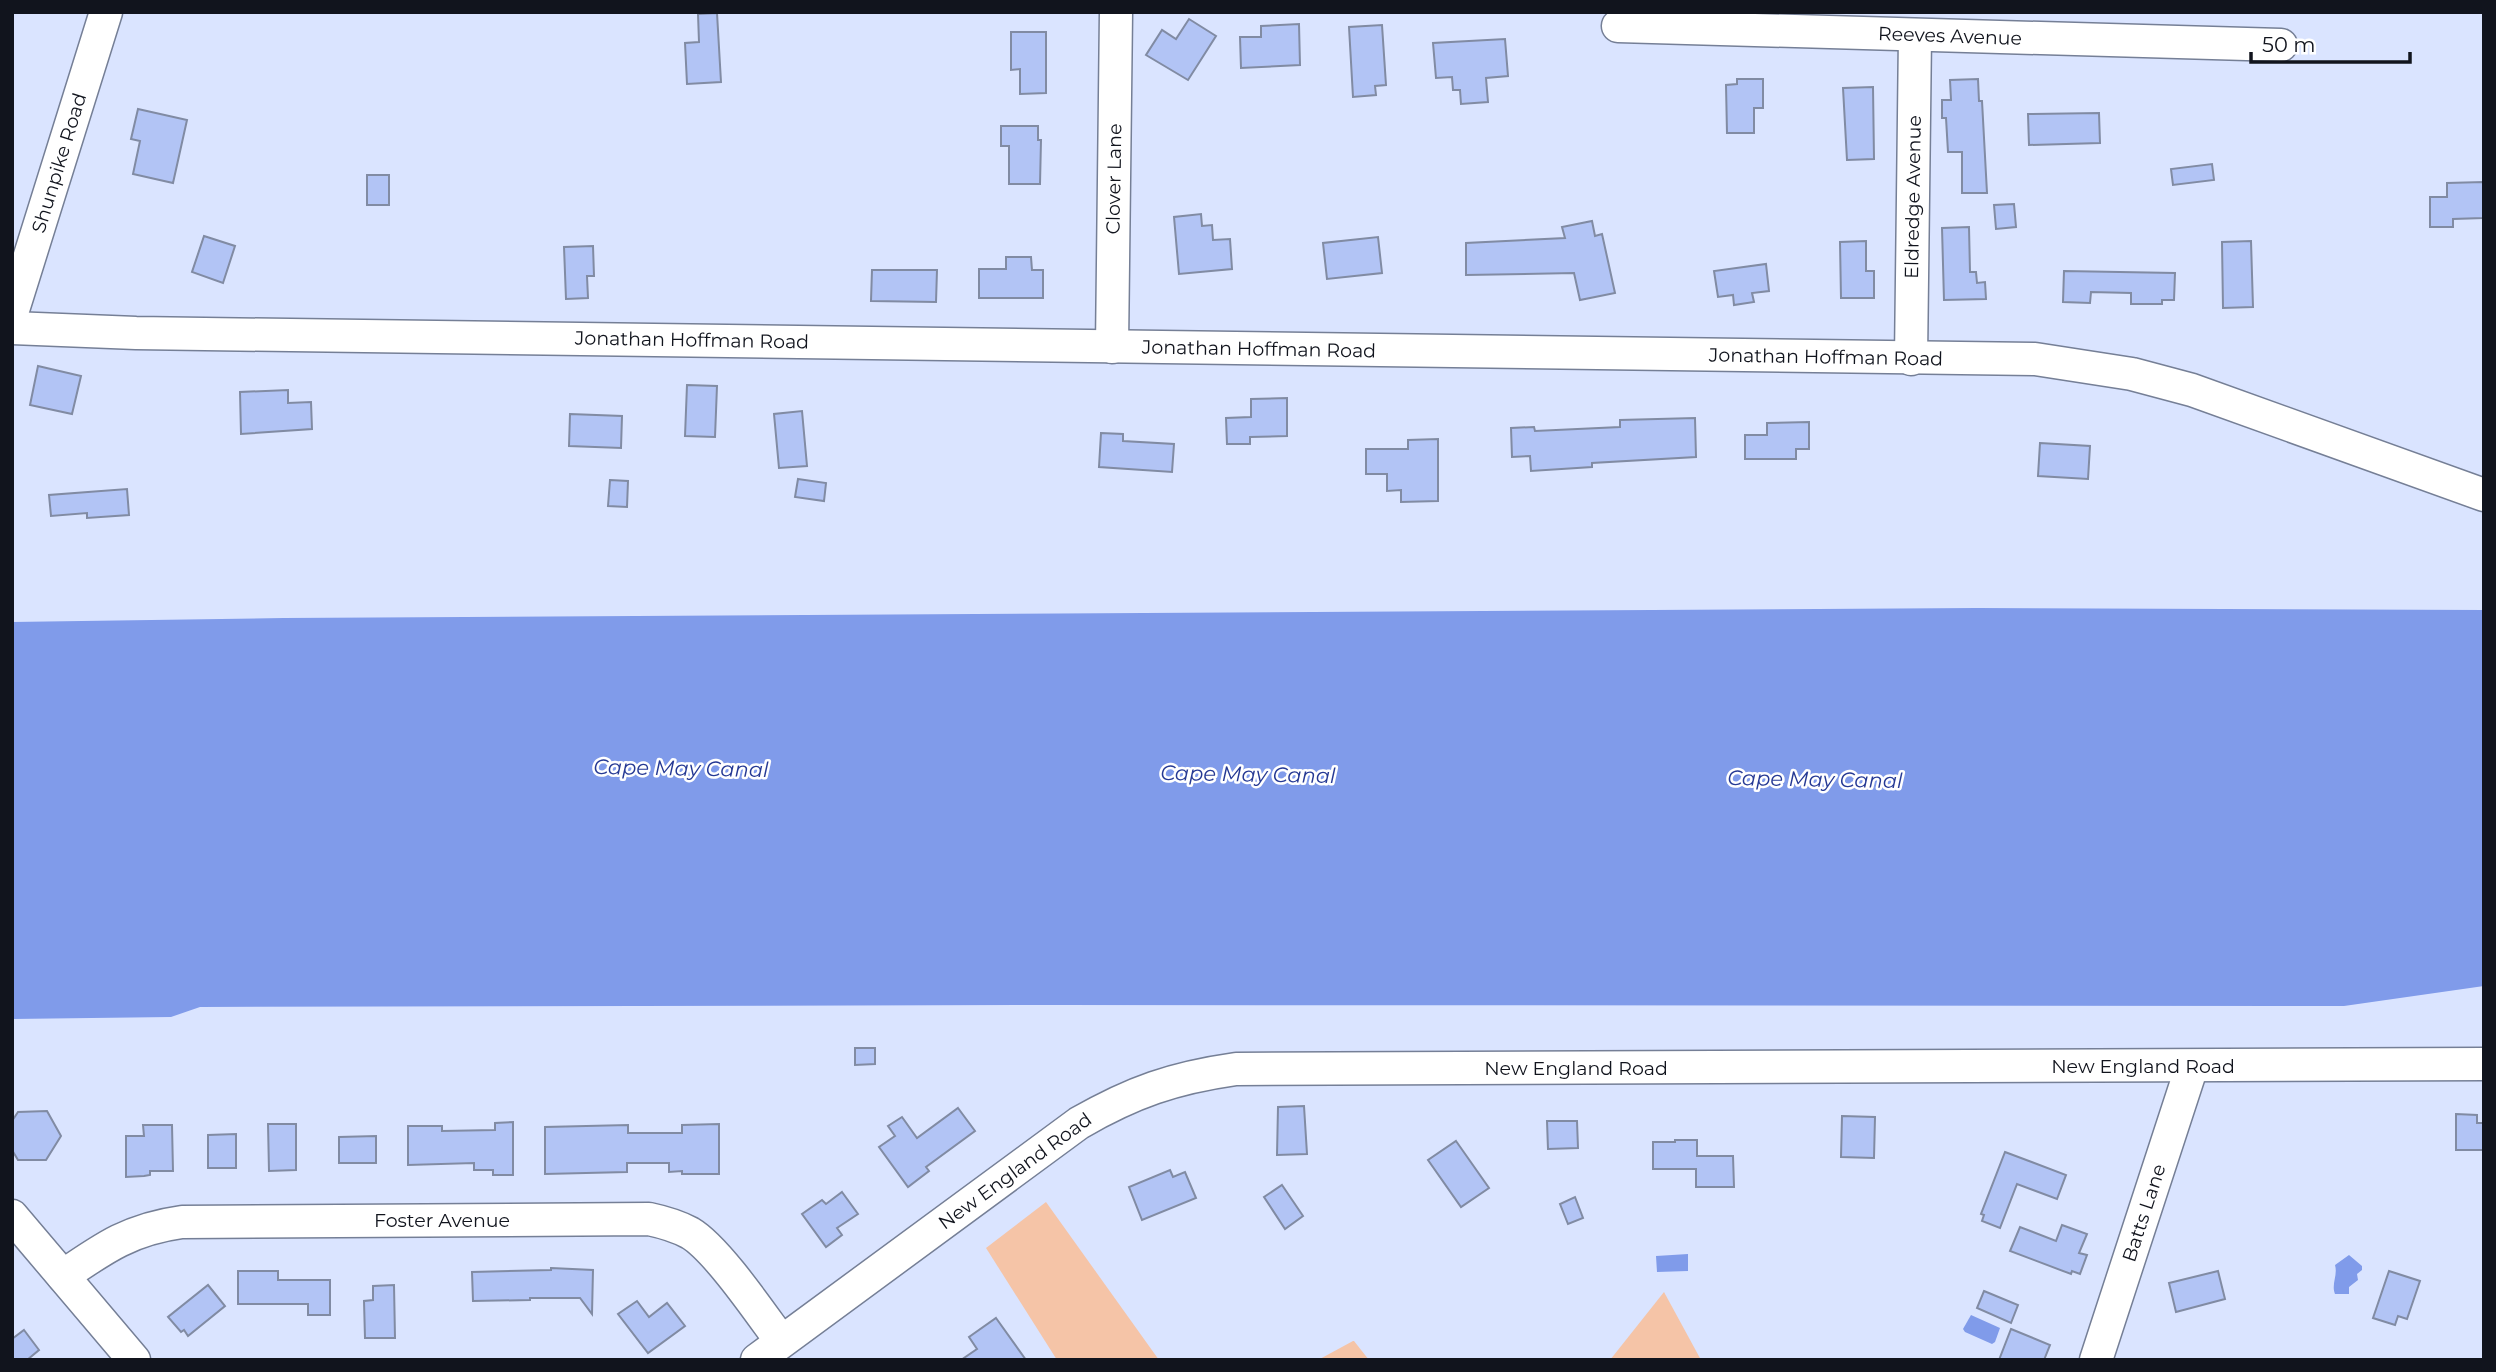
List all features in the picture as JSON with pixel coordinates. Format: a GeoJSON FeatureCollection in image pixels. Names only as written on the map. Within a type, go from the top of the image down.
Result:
{"type":"FeatureCollection","features":[{"type":"Feature","properties":{"kind":"street","name":"Shunpike Road"},"geometry":{"type":"LineString","coordinates":[[12,313],[106,12]]}},
{"type":"Feature","properties":{"kind":"street","name":"Clover Lane"},"geometry":{"type":"LineString","coordinates":[[1112,346],[1116,12]]}},
{"type":"Feature","properties":{"kind":"street","name":"Reeves Avenue"},"geometry":{"type":"LineString","coordinates":[[1618,26],[2281,46]]}},
{"type":"Feature","properties":{"kind":"street","name":"Eldredge Avenue"},"geometry":{"type":"LineString","coordinates":[[1911,359],[1915,35]]}},
{"type":"Feature","properties":{"kind":"street","name":"Jonathan Hoffman Road"},"geometry":{"type":"LineString","coordinates":[[12,328],[136,333],[2035,359],[2132,374],[2192,390],[2484,495]]}},
{"type":"Feature","properties":{"kind":"street","name":"New England Road"},"geometry":{"type":"LineString","coordinates":[[769,1351],[1079,1123],[1117,1101],[1159,1084],[1197,1074],[1236,1069],[2484,1064]]}},
{"type":"Feature","properties":{"kind":"street","name":"Batts Lane"},"geometry":{"type":"LineString","coordinates":[[2096,1360],[2192,1066]]}},
{"type":"Feature","properties":{"kind":"street"},"geometry":{"type":"LineString","coordinates":[[12,1216],[134,1360]]}},
{"type":"Feature","properties":{"kind":"street","name":"Foster Avenue"},"geometry":{"type":"LineString","coordinates":[[64,1276],[107,1246],[129,1235],[157,1226],[183,1222],[649,1219],[691,1234],[709,1249],[769,1351]]}},
{"type":"Feature","properties":{"kind":"shaded area"},"geometry":{"type":"Polygon","coordinates":[[[1046,1202],[1159,1360],[1057,1360],[986,1248],[1046,1202]]]}},
{"type":"Feature","properties":{"kind":"shaded area"},"geometry":{"type":"Polygon","coordinates":[[[1664,1292],[1701,1360],[1610,1360],[1664,1292]]]}},
{"type":"Feature","properties":{"kind":"shaded area"},"geometry":{"type":"Polygon","coordinates":[[[1353,1341],[1369,1360],[1318,1360],[1353,1341]]]}},
{"type":"Feature","properties":{"kind":"water","name":"Cape May Canal"},"geometry":{"type":"Polygon","coordinates":[[[1977,608],[2484,610],[2484,986],[2344,1006],[200,1007],[171,1017],[12,1019],[12,622],[1977,608]]]}},
{"type":"Feature","properties":{"kind":"water"},"geometry":{"type":"Polygon","coordinates":[[[1688,1254],[1688,1271],[1657,1272],[1656,1256],[1688,1254]]]}},
{"type":"Feature","properties":{"kind":"water"},"geometry":{"type":"Polygon","coordinates":[[[2349,1255],[2362,1266],[2362,1270],[2357,1274],[2358,1280],[2349,1287],[2349,1294],[2335,1294],[2335,1265],[2349,1255]]]}},
{"type":"Feature","properties":{"kind":"water"},"geometry":{"type":"Polygon","coordinates":[[[1971,1315],[2000,1328],[1995,1342],[1992,1344],[1965,1332],[1963,1329],[1971,1315]]]}},
{"type":"Feature","properties":{"kind":"building"},"geometry":{"type":"Polygon","coordinates":[[[717,13],[721,82],[687,84],[685,43],[699,42],[698,14],[717,13]]]}},
{"type":"Feature","properties":{"kind":"building"},"geometry":{"type":"Polygon","coordinates":[[[1189,19],[1216,36],[1188,80],[1146,55],[1162,30],[1176,39],[1189,19]]]}},
{"type":"Feature","properties":{"kind":"building"},"geometry":{"type":"Polygon","coordinates":[[[1299,24],[1300,65],[1241,68],[1240,37],[1261,37],[1261,26],[1299,24]]]}},
{"type":"Feature","properties":{"kind":"building"},"geometry":{"type":"Polygon","coordinates":[[[1382,25],[1386,85],[1375,86],[1376,95],[1353,97],[1349,27],[1382,25]]]}},
{"type":"Feature","properties":{"kind":"building"},"geometry":{"type":"Polygon","coordinates":[[[1011,32],[1046,32],[1046,93],[1020,94],[1020,69],[1011,70],[1011,32]]]}},
{"type":"Feature","properties":{"kind":"building"},"geometry":{"type":"Polygon","coordinates":[[[1505,39],[1508,76],[1486,78],[1488,102],[1461,104],[1460,90],[1453,90],[1452,77],[1436,78],[1433,43],[1505,39]]]}},
{"type":"Feature","properties":{"kind":"building"},"geometry":{"type":"Polygon","coordinates":[[[1737,79],[1763,79],[1763,108],[1754,108],[1754,133],[1727,133],[1726,85],[1737,84],[1737,79]]]}},
{"type":"Feature","properties":{"kind":"building"},"geometry":{"type":"Polygon","coordinates":[[[1978,79],[1979,101],[1982,101],[1987,193],[1962,193],[1962,152],[1948,152],[1942,100],[1951,100],[1950,80],[1978,79]]]}},
{"type":"Feature","properties":{"kind":"building"},"geometry":{"type":"Polygon","coordinates":[[[1873,87],[1874,159],[1847,160],[1843,88],[1873,87]]]}},
{"type":"Feature","properties":{"kind":"building"},"geometry":{"type":"Polygon","coordinates":[[[138,109],[187,120],[173,183],[133,174],[140,141],[131,139],[138,109]]]}},
{"type":"Feature","properties":{"kind":"building"},"geometry":{"type":"Polygon","coordinates":[[[2099,113],[2100,143],[2029,145],[2028,114],[2099,113]]]}},
{"type":"Feature","properties":{"kind":"building"},"geometry":{"type":"Polygon","coordinates":[[[1001,126],[1038,126],[1038,140],[1041,140],[1040,184],[1009,184],[1009,146],[1001,146],[1001,126]]]}},
{"type":"Feature","properties":{"kind":"building"},"geometry":{"type":"Polygon","coordinates":[[[2212,164],[2214,180],[2173,185],[2171,169],[2212,164]]]}},
{"type":"Feature","properties":{"kind":"building"},"geometry":{"type":"Polygon","coordinates":[[[367,175],[389,175],[389,205],[367,205],[367,175]]]}},
{"type":"Feature","properties":{"kind":"building"},"geometry":{"type":"Polygon","coordinates":[[[2483,182],[2483,218],[2453,219],[2453,227],[2430,227],[2430,197],[2447,197],[2447,183],[2483,182]]]}},
{"type":"Feature","properties":{"kind":"building"},"geometry":{"type":"Polygon","coordinates":[[[2014,204],[2016,227],[1996,229],[1994,205],[2014,204]]]}},
{"type":"Feature","properties":{"kind":"building"},"geometry":{"type":"Polygon","coordinates":[[[1201,214],[1202,226],[1212,225],[1213,240],[1230,239],[1232,269],[1179,274],[1174,217],[1201,214]]]}},
{"type":"Feature","properties":{"kind":"building"},"geometry":{"type":"Polygon","coordinates":[[[1592,221],[1595,236],[1602,234],[1615,293],[1580,300],[1574,273],[1466,275],[1466,243],[1565,238],[1562,227],[1592,221]]]}},
{"type":"Feature","properties":{"kind":"building"},"geometry":{"type":"Polygon","coordinates":[[[1969,227],[1970,272],[1976,272],[1977,283],[1985,282],[1986,299],[1944,300],[1942,228],[1969,227]]]}},
{"type":"Feature","properties":{"kind":"building"},"geometry":{"type":"Polygon","coordinates":[[[204,236],[235,246],[223,283],[192,272],[204,236]]]}},
{"type":"Feature","properties":{"kind":"building"},"geometry":{"type":"Polygon","coordinates":[[[1378,237],[1382,273],[1327,279],[1323,243],[1378,237]]]}},
{"type":"Feature","properties":{"kind":"building"},"geometry":{"type":"Polygon","coordinates":[[[1866,241],[1866,271],[1874,271],[1874,298],[1841,298],[1840,242],[1866,241]]]}},
{"type":"Feature","properties":{"kind":"building"},"geometry":{"type":"Polygon","coordinates":[[[2251,241],[2253,307],[2223,308],[2222,242],[2251,241]]]}},
{"type":"Feature","properties":{"kind":"building"},"geometry":{"type":"Polygon","coordinates":[[[593,246],[594,276],[587,276],[588,298],[566,299],[564,247],[593,246]]]}},
{"type":"Feature","properties":{"kind":"building"},"geometry":{"type":"Polygon","coordinates":[[[1006,257],[1031,257],[1032,270],[1043,270],[1043,298],[979,298],[979,269],[1006,269],[1006,257]]]}},
{"type":"Feature","properties":{"kind":"building"},"geometry":{"type":"Polygon","coordinates":[[[1766,264],[1769,291],[1752,293],[1754,302],[1734,305],[1733,295],[1718,297],[1714,271],[1766,264]]]}},
{"type":"Feature","properties":{"kind":"building"},"geometry":{"type":"Polygon","coordinates":[[[872,270],[937,270],[936,302],[871,301],[872,270]]]}},
{"type":"Feature","properties":{"kind":"building"},"geometry":{"type":"Polygon","coordinates":[[[2064,271],[2175,273],[2174,300],[2162,300],[2162,304],[2131,304],[2131,293],[2091,292],[2090,303],[2063,302],[2064,271]]]}},
{"type":"Feature","properties":{"kind":"building"},"geometry":{"type":"Polygon","coordinates":[[[38,366],[81,376],[72,414],[30,405],[38,366]]]}},
{"type":"Feature","properties":{"kind":"building"},"geometry":{"type":"Polygon","coordinates":[[[687,385],[717,386],[715,437],[685,436],[687,385]]]}},
{"type":"Feature","properties":{"kind":"building"},"geometry":{"type":"Polygon","coordinates":[[[288,390],[288,403],[311,402],[312,429],[241,434],[240,392],[288,390]]]}},
{"type":"Feature","properties":{"kind":"building"},"geometry":{"type":"Polygon","coordinates":[[[1287,398],[1287,436],[1250,437],[1250,444],[1227,444],[1226,418],[1251,417],[1251,399],[1287,398]]]}},
{"type":"Feature","properties":{"kind":"building"},"geometry":{"type":"Polygon","coordinates":[[[802,411],[807,466],[779,468],[774,414],[802,411]]]}},
{"type":"Feature","properties":{"kind":"building"},"geometry":{"type":"Polygon","coordinates":[[[570,414],[622,416],[621,448],[569,446],[570,414]]]}},
{"type":"Feature","properties":{"kind":"building"},"geometry":{"type":"Polygon","coordinates":[[[1695,418],[1696,457],[1592,463],[1592,467],[1531,471],[1530,456],[1512,457],[1511,428],[1534,427],[1535,431],[1620,427],[1620,420],[1695,418]]]}},
{"type":"Feature","properties":{"kind":"building"},"geometry":{"type":"Polygon","coordinates":[[[1809,422],[1809,449],[1796,449],[1796,459],[1745,459],[1745,435],[1767,435],[1767,423],[1809,422]]]}},
{"type":"Feature","properties":{"kind":"building"},"geometry":{"type":"Polygon","coordinates":[[[1101,433],[1123,434],[1123,441],[1174,444],[1172,472],[1099,467],[1101,433]]]}},
{"type":"Feature","properties":{"kind":"building"},"geometry":{"type":"Polygon","coordinates":[[[1438,439],[1438,501],[1401,502],[1401,490],[1387,491],[1387,474],[1366,474],[1366,449],[1408,449],[1408,440],[1438,439]]]}},
{"type":"Feature","properties":{"kind":"building"},"geometry":{"type":"Polygon","coordinates":[[[2040,443],[2090,446],[2088,479],[2038,476],[2040,443]]]}},
{"type":"Feature","properties":{"kind":"building"},"geometry":{"type":"Polygon","coordinates":[[[798,479],[826,483],[824,501],[795,497],[798,479]]]}},
{"type":"Feature","properties":{"kind":"building"},"geometry":{"type":"Polygon","coordinates":[[[610,480],[628,481],[627,507],[608,506],[610,480]]]}},
{"type":"Feature","properties":{"kind":"building"},"geometry":{"type":"Polygon","coordinates":[[[127,489],[129,515],[87,518],[87,513],[51,516],[49,495],[127,489]]]}},
{"type":"Feature","properties":{"kind":"building"},"geometry":{"type":"Polygon","coordinates":[[[855,1048],[875,1048],[875,1064],[855,1065],[855,1048]]]}},
{"type":"Feature","properties":{"kind":"building"},"geometry":{"type":"Polygon","coordinates":[[[1304,1106],[1307,1154],[1277,1155],[1278,1107],[1304,1106]]]}},
{"type":"Feature","properties":{"kind":"building"},"geometry":{"type":"Polygon","coordinates":[[[958,1108],[975,1131],[926,1167],[929,1171],[908,1187],[879,1147],[895,1136],[888,1126],[902,1117],[917,1138],[958,1108]]]}},
{"type":"Feature","properties":{"kind":"building"},"geometry":{"type":"Polygon","coordinates":[[[47,1111],[61,1136],[46,1160],[18,1160],[12,1150],[12,1121],[18,1112],[47,1111]]]}},
{"type":"Feature","properties":{"kind":"building"},"geometry":{"type":"Polygon","coordinates":[[[2456,1114],[2477,1115],[2477,1123],[2484,1123],[2484,1150],[2456,1150],[2456,1114]]]}},
{"type":"Feature","properties":{"kind":"building"},"geometry":{"type":"Polygon","coordinates":[[[1842,1116],[1875,1117],[1874,1158],[1841,1157],[1842,1116]]]}},
{"type":"Feature","properties":{"kind":"building"},"geometry":{"type":"Polygon","coordinates":[[[1547,1121],[1577,1121],[1578,1148],[1548,1149],[1547,1121]]]}},
{"type":"Feature","properties":{"kind":"building"},"geometry":{"type":"Polygon","coordinates":[[[513,1122],[513,1175],[493,1175],[493,1170],[474,1170],[474,1163],[408,1165],[408,1126],[442,1126],[442,1131],[495,1130],[495,1123],[513,1122]]]}},
{"type":"Feature","properties":{"kind":"building"},"geometry":{"type":"Polygon","coordinates":[[[268,1124],[296,1124],[296,1170],[269,1171],[268,1124]]]}},
{"type":"Feature","properties":{"kind":"building"},"geometry":{"type":"Polygon","coordinates":[[[719,1124],[719,1174],[669,1172],[669,1163],[627,1163],[627,1172],[545,1174],[545,1127],[628,1125],[628,1133],[682,1133],[682,1125],[719,1124]]]}},
{"type":"Feature","properties":{"kind":"building"},"geometry":{"type":"Polygon","coordinates":[[[143,1125],[172,1125],[173,1171],[150,1171],[150,1175],[126,1177],[126,1136],[144,1136],[143,1125]]]}},
{"type":"Feature","properties":{"kind":"building"},"geometry":{"type":"Polygon","coordinates":[[[236,1134],[236,1168],[208,1168],[208,1135],[236,1134]]]}},
{"type":"Feature","properties":{"kind":"building"},"geometry":{"type":"Polygon","coordinates":[[[376,1136],[376,1163],[339,1163],[339,1137],[376,1136]]]}},
{"type":"Feature","properties":{"kind":"building"},"geometry":{"type":"Polygon","coordinates":[[[1697,1140],[1697,1156],[1733,1156],[1734,1187],[1696,1187],[1696,1169],[1653,1169],[1653,1142],[1697,1140]]]}},
{"type":"Feature","properties":{"kind":"building"},"geometry":{"type":"Polygon","coordinates":[[[1456,1141],[1489,1188],[1461,1207],[1428,1160],[1456,1141]]]}},
{"type":"Feature","properties":{"kind":"building"},"geometry":{"type":"Polygon","coordinates":[[[2005,1152],[2066,1175],[2057,1199],[2017,1184],[2000,1228],[1982,1221],[1984,1215],[1981,1214],[2005,1152]]]}},
{"type":"Feature","properties":{"kind":"building"},"geometry":{"type":"Polygon","coordinates":[[[1170,1170],[1173,1177],[1185,1172],[1196,1198],[1142,1220],[1129,1187],[1170,1170]]]}},
{"type":"Feature","properties":{"kind":"building"},"geometry":{"type":"Polygon","coordinates":[[[1282,1185],[1303,1216],[1285,1229],[1264,1197],[1282,1185]]]}},
{"type":"Feature","properties":{"kind":"building"},"geometry":{"type":"Polygon","coordinates":[[[842,1192],[858,1214],[837,1228],[842,1235],[826,1247],[802,1214],[822,1200],[826,1204],[842,1192]]]}},
{"type":"Feature","properties":{"kind":"building"},"geometry":{"type":"Polygon","coordinates":[[[1575,1197],[1583,1218],[1568,1224],[1560,1204],[1575,1197]]]}},
{"type":"Feature","properties":{"kind":"building"},"geometry":{"type":"Polygon","coordinates":[[[2062,1225],[2087,1234],[2079,1253],[2087,1255],[2080,1274],[2072,1271],[2071,1274],[2010,1251],[2020,1227],[2056,1241],[2062,1225]]]}},
{"type":"Feature","properties":{"kind":"building"},"geometry":{"type":"Polygon","coordinates":[[[551,1268],[593,1270],[592,1314],[580,1298],[473,1301],[472,1272],[551,1268]]]}},
{"type":"Feature","properties":{"kind":"building"},"geometry":{"type":"Polygon","coordinates":[[[238,1271],[278,1271],[278,1280],[330,1280],[330,1315],[308,1315],[308,1304],[238,1304],[238,1271]]]}},
{"type":"Feature","properties":{"kind":"building"},"geometry":{"type":"Polygon","coordinates":[[[2218,1271],[2225,1299],[2176,1312],[2169,1283],[2218,1271]]]}},
{"type":"Feature","properties":{"kind":"building"},"geometry":{"type":"Polygon","coordinates":[[[2389,1271],[2420,1281],[2407,1319],[2398,1316],[2395,1325],[2373,1318],[2389,1271]]]}},
{"type":"Feature","properties":{"kind":"building"},"geometry":{"type":"Polygon","coordinates":[[[208,1285],[225,1306],[188,1336],[168,1317],[208,1285]]]}},
{"type":"Feature","properties":{"kind":"building"},"geometry":{"type":"Polygon","coordinates":[[[394,1285],[395,1338],[365,1338],[364,1301],[373,1300],[373,1286],[394,1285]]]}},
{"type":"Feature","properties":{"kind":"building"},"geometry":{"type":"Polygon","coordinates":[[[1984,1291],[2018,1305],[2011,1323],[1977,1308],[1984,1291]]]}},
{"type":"Feature","properties":{"kind":"building"},"geometry":{"type":"Polygon","coordinates":[[[637,1301],[649,1317],[667,1303],[685,1326],[648,1353],[618,1314],[637,1301]]]}},
{"type":"Feature","properties":{"kind":"building"},"geometry":{"type":"Polygon","coordinates":[[[996,1318],[1026,1360],[961,1360],[977,1349],[969,1337],[996,1318]]]}},
{"type":"Feature","properties":{"kind":"building"},"geometry":{"type":"Polygon","coordinates":[[[2011,1329],[2050,1345],[2044,1360],[1999,1360],[2011,1329]]]}},
{"type":"Feature","properties":{"kind":"building"},"geometry":{"type":"Polygon","coordinates":[[[24,1330],[39,1350],[27,1360],[12,1360],[12,1339],[24,1330]]]}}]}
